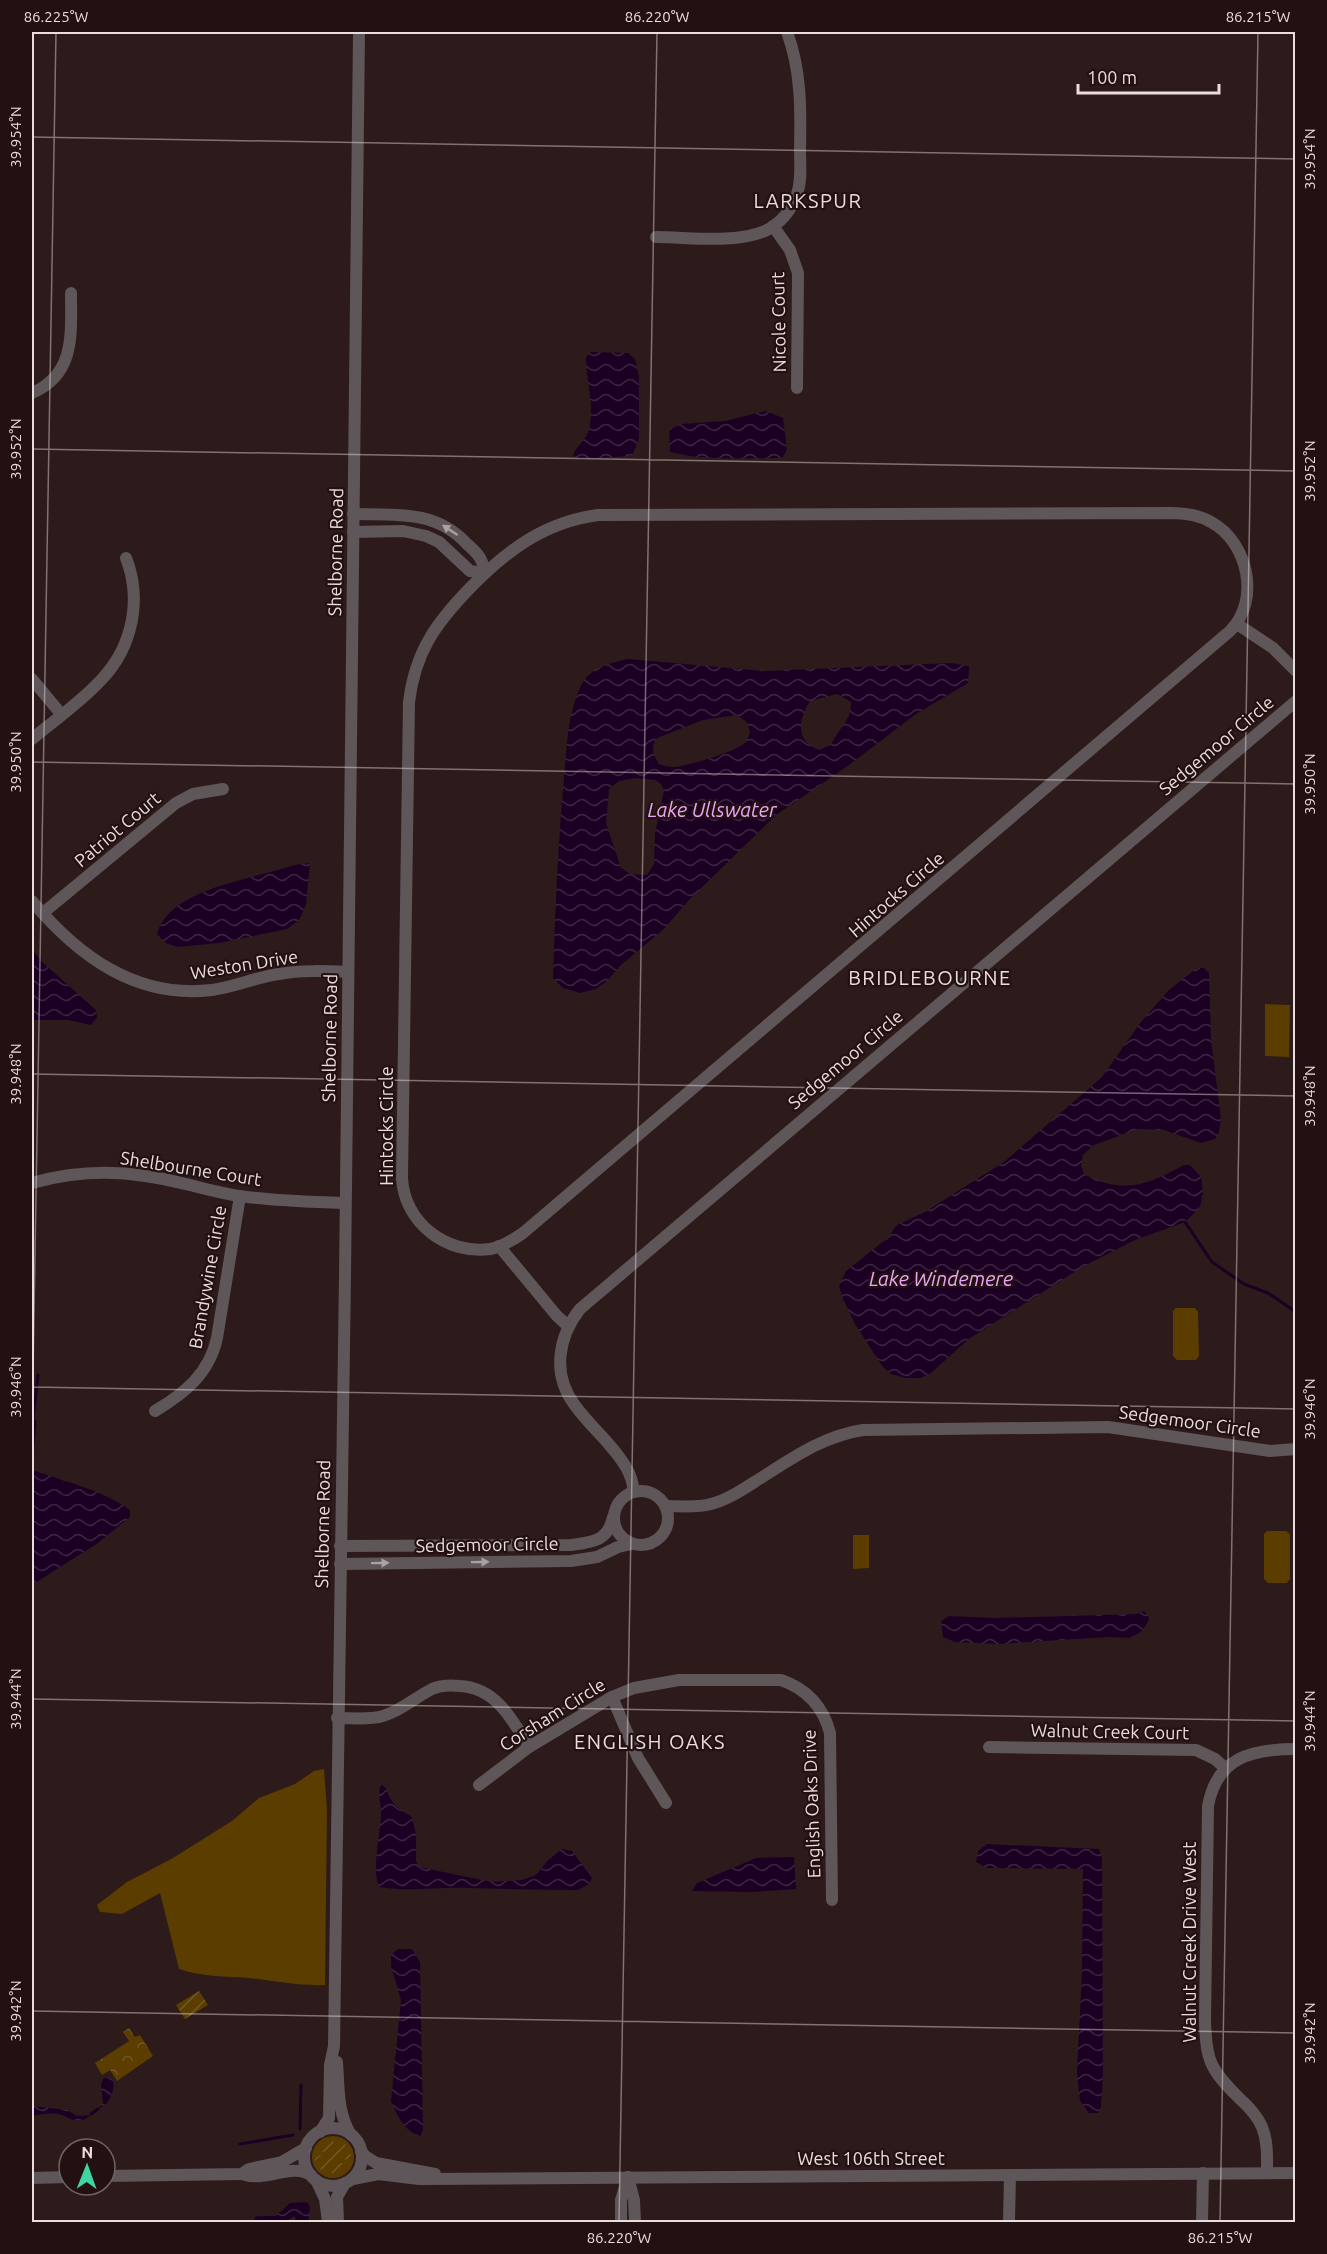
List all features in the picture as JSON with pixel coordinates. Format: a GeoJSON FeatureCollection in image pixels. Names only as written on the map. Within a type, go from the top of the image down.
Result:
{"type":"FeatureCollection","features":[{"type":"Feature","properties":{"kind":"street","name":"Shelborne Road"},"geometry":{"type":"LineString","coordinates":[[352,2135],[341,2112],[334,2046],[358,32]]}},
{"type":"Feature","properties":{"kind":"street"},"geometry":{"type":"LineString","coordinates":[[656,237],[744,238],[773,226],[791,207],[797,195],[800,178],[800,90],[795,60],[786,32]]}},
{"type":"Feature","properties":{"kind":"street","name":"Nicole Court"},"geometry":{"type":"LineString","coordinates":[[773,226],[790,250],[798,273],[797,388]]}},
{"type":"Feature","properties":{"kind":"street"},"geometry":{"type":"LineString","coordinates":[[32,393],[52,379],[64,363],[71,333],[71,293]]}},
{"type":"Feature","properties":{"kind":"street","name":"Hintocks Circle"},"geometry":{"type":"LineString","coordinates":[[1182,513],[1214,523],[1230,536],[1239,549],[1248,582],[1247,596],[1237,624],[524,1233],[499,1246],[480,1249],[458,1247],[434,1235],[417,1220],[403,1192],[402,1178],[408,715],[411,689],[419,659],[439,622],[504,556],[533,535],[570,520],[598,515],[1182,513]]}},
{"type":"Feature","properties":{"kind":"street"},"geometry":{"type":"LineString","coordinates":[[353,532],[403,531],[426,536],[439,542],[470,571],[485,573],[482,559],[462,538],[431,519],[407,514],[354,514]]}},
{"type":"Feature","properties":{"kind":"street"},"geometry":{"type":"LineString","coordinates":[[32,739],[103,679],[116,661],[128,637],[134,611],[135,592],[126,558]]}},
{"type":"Feature","properties":{"kind":"street"},"geometry":{"type":"LineString","coordinates":[[1237,624],[1273,648],[1296,671]]}},
{"type":"Feature","properties":{"kind":"street"},"geometry":{"type":"LineString","coordinates":[[32,679],[61,714]]}},
{"type":"Feature","properties":{"kind":"street","name":"Sedgemoor Circle"},"geometry":{"type":"LineString","coordinates":[[634,1492],[627,1468],[602,1435],[575,1406],[566,1389],[560,1361],[561,1348],[568,1326],[586,1304],[1296,701]]}},
{"type":"Feature","properties":{"kind":"street","name":"Patriot Court"},"geometry":{"type":"LineString","coordinates":[[43,913],[176,803],[193,794],[223,789]]}},
{"type":"Feature","properties":{"kind":"street","name":"Weston Drive"},"geometry":{"type":"LineString","coordinates":[[32,900],[94,960],[129,980],[149,987],[192,992],[214,990],[278,974],[348,972]]}},
{"type":"Feature","properties":{"kind":"street","name":"Shelbourne Court"},"geometry":{"type":"LineString","coordinates":[[32,1183],[86,1174],[121,1173],[152,1177],[240,1196],[345,1203]]}},
{"type":"Feature","properties":{"kind":"street","name":"Brandywine Circle"},"geometry":{"type":"LineString","coordinates":[[155,1411],[186,1391],[204,1371],[211,1357],[217,1338],[240,1196]]}},
{"type":"Feature","properties":{"kind":"street"},"geometry":{"type":"LineString","coordinates":[[499,1246],[568,1326]]}},
{"type":"Feature","properties":{"kind":"street","name":"Sedgemoor Circle"},"geometry":{"type":"LineString","coordinates":[[665,1506],[701,1506],[717,1503],[739,1492],[814,1445],[843,1434],[863,1430],[1108,1427],[1270,1451],[1296,1449]]}},
{"type":"Feature","properties":{"kind":"street"},"geometry":{"type":"LineString","coordinates":[[634,1492],[649,1492],[665,1506],[668,1520],[663,1533],[653,1543],[639,1546],[632,1544],[616,1531],[613,1517],[622,1498],[634,1492]]}},
{"type":"Feature","properties":{"kind":"street","name":"Sedgemoor Circle"},"geometry":{"type":"LineString","coordinates":[[340,1546],[571,1545],[604,1536],[609,1531],[613,1517]]}},
{"type":"Feature","properties":{"kind":"street","name":"Sedgemoor Circle"},"geometry":{"type":"LineString","coordinates":[[340,1564],[571,1561],[597,1557],[618,1547],[632,1544]]}},
{"type":"Feature","properties":{"kind":"street","name":"Corsham Circle"},"geometry":{"type":"LineString","coordinates":[[479,1785],[529,1747],[612,1697],[643,1685],[670,1681],[771,1679],[793,1684]]}},
{"type":"Feature","properties":{"kind":"street","name":"English Oaks Drive"},"geometry":{"type":"LineString","coordinates":[[793,1684],[812,1698],[830,1733],[832,1900]]}},
{"type":"Feature","properties":{"kind":"street"},"geometry":{"type":"LineString","coordinates":[[337,1718],[370,1719],[383,1716],[438,1687],[466,1686],[494,1698],[506,1710],[529,1747]]}},
{"type":"Feature","properties":{"kind":"street"},"geometry":{"type":"LineString","coordinates":[[612,1697],[638,1758],[666,1803]]}},
{"type":"Feature","properties":{"kind":"street","name":"Walnut Creek Court"},"geometry":{"type":"LineString","coordinates":[[989,1747],[1196,1750],[1215,1759],[1225,1768]]}},
{"type":"Feature","properties":{"kind":"street"},"geometry":{"type":"LineString","coordinates":[[1225,1768],[1241,1757],[1259,1751],[1296,1749]]}},
{"type":"Feature","properties":{"kind":"street","name":"Walnut Creek Drive West"},"geometry":{"type":"LineString","coordinates":[[1225,1768],[1212,1789],[1208,1806],[1205,2042],[1214,2070],[1254,2113],[1261,2124],[1267,2147],[1267,2173]]}},
{"type":"Feature","properties":{"kind":"street","name":"Shelborne Road"},"geometry":{"type":"LineString","coordinates":[[320,2132],[329,2118],[330,2065],[334,2046]]}},
{"type":"Feature","properties":{"kind":"street"},"geometry":{"type":"LineString","coordinates":[[328,2223],[325,2199],[305,2162],[306,2148],[312,2138],[320,2132],[337,2129],[352,2135],[362,2151],[361,2166],[337,2197],[338,2223]]}},
{"type":"Feature","properties":{"kind":"street"},"geometry":{"type":"LineString","coordinates":[[242,2174],[249,2169],[282,2162],[306,2148]]}},
{"type":"Feature","properties":{"kind":"street","name":"West 106th Street"},"geometry":{"type":"LineString","coordinates":[[362,2151],[365,2156],[376,2163],[448,2178]]}},
{"type":"Feature","properties":{"kind":"street"},"geometry":{"type":"LineString","coordinates":[[117,2176],[242,2174],[262,2177],[300,2169],[330,2186],[349,2181]]}},
{"type":"Feature","properties":{"kind":"street"},"geometry":{"type":"LineString","coordinates":[[1202,2223],[1203,2173]]}},
{"type":"Feature","properties":{"kind":"street","name":"West 106th Street"},"geometry":{"type":"LineString","coordinates":[[349,2181],[378,2174],[418,2179],[1296,2173]]}},
{"type":"Feature","properties":{"kind":"street"},"geometry":{"type":"LineString","coordinates":[[1009,2223],[1010,2175]]}},
{"type":"Feature","properties":{"kind":"street"},"geometry":{"type":"LineString","coordinates":[[32,2178],[57,2177]]}},
{"type":"Feature","properties":{"kind":"street"},"geometry":{"type":"LineString","coordinates":[[621,2223],[621,2200],[628,2177]]}},
{"type":"Feature","properties":{"kind":"street"},"geometry":{"type":"LineString","coordinates":[[628,2177],[634,2200],[635,2223]]}},
{"type":"Feature","properties":{"kind":"green space"},"geometry":{"type":"Polygon","coordinates":[[[1265,1004],[1290,1005],[1289,1057],[1265,1056],[1265,1004]]]}},
{"type":"Feature","properties":{"kind":"green space"},"geometry":{"type":"Polygon","coordinates":[[[1176,1308],[1195,1308],[1198,1312],[1199,1356],[1196,1360],[1177,1360],[1173,1356],[1173,1311],[1176,1308]]]}},
{"type":"Feature","properties":{"kind":"green space"},"geometry":{"type":"Polygon","coordinates":[[[1267,1531],[1286,1531],[1290,1534],[1290,1579],[1287,1583],[1268,1583],[1264,1579],[1264,1534],[1267,1531]]]}},
{"type":"Feature","properties":{"kind":"green space"},"geometry":{"type":"Polygon","coordinates":[[[853,1535],[869,1535],[869,1568],[853,1569],[853,1535]]]}},
{"type":"Feature","properties":{"kind":"green space"},"geometry":{"type":"Polygon","coordinates":[[[324,1769],[327,1810],[325,1985],[205,1975],[179,1969],[160,1893],[122,1914],[100,1912],[97,1905],[127,1882],[173,1858],[232,1821],[259,1798],[295,1784],[314,1771],[324,1769]]]}},
{"type":"Feature","properties":{"kind":"green space"},"geometry":{"type":"Polygon","coordinates":[[[199,1991],[208,2005],[185,2019],[176,2005],[199,1991]]]}},
{"type":"Feature","properties":{"kind":"green space"},"geometry":{"type":"Polygon","coordinates":[[[129,2028],[135,2037],[140,2035],[153,2056],[117,2081],[110,2070],[102,2075],[95,2063],[129,2041],[123,2032],[129,2028]]]}},
{"type":"Feature","properties":{"kind":"green space"},"geometry":{"type":"Polygon","coordinates":[[[333,2136],[348,2142],[354,2157],[348,2172],[333,2178],[318,2172],[312,2157],[318,2142],[333,2136]]]}},
{"type":"Feature","properties":{"kind":"green space"},"geometry":{"type":"Polygon","coordinates":[[[331,2139],[337,2145],[337,2150],[340,2140],[348,2148],[351,2156],[351,2159],[339,2160],[341,2163],[350,2164],[338,2176],[332,2173],[329,2164],[326,2169],[327,2175],[318,2167],[315,2159],[327,2154],[316,2151],[322,2143],[331,2139]]]}},
{"type":"Feature","properties":{"kind":"water"},"geometry":{"type":"Polygon","coordinates":[[[591,352],[628,353],[635,359],[639,377],[639,438],[632,456],[580,459],[573,455],[586,436],[591,421],[586,357],[591,352]]]}},
{"type":"Feature","properties":{"kind":"water"},"geometry":{"type":"Polygon","coordinates":[[[766,411],[783,418],[787,450],[782,458],[711,458],[670,452],[669,429],[681,424],[725,421],[766,411]]]}},
{"type":"Feature","properties":{"kind":"water","name":"Lake Ullswater"},"geometry":{"type":"Polygon","coordinates":[[[628,659],[765,671],[951,663],[969,666],[968,683],[916,714],[849,765],[776,815],[689,900],[664,929],[621,965],[608,980],[596,989],[580,993],[563,988],[553,978],[558,852],[568,732],[572,710],[580,688],[588,676],[607,665],[628,659]],[[837,694],[810,701],[803,715],[802,736],[811,746],[819,750],[831,745],[851,709],[851,702],[837,694]],[[737,715],[703,720],[657,738],[653,751],[659,764],[679,766],[719,755],[744,744],[750,733],[747,722],[737,715]],[[635,778],[619,781],[609,789],[606,823],[621,868],[630,874],[647,875],[654,864],[655,833],[664,791],[661,784],[655,780],[635,778]]]}},
{"type":"Feature","properties":{"kind":"water"},"geometry":{"type":"Polygon","coordinates":[[[310,863],[306,905],[299,920],[287,929],[219,943],[177,947],[166,943],[157,934],[165,918],[178,906],[195,896],[237,881],[294,865],[310,863]]]}},
{"type":"Feature","properties":{"kind":"water"},"geometry":{"type":"Polygon","coordinates":[[[32,949],[42,962],[96,1010],[97,1017],[91,1025],[68,1020],[32,1020],[32,949]]]}},
{"type":"Feature","properties":{"kind":"water","name":"Lake Windemere"},"geometry":{"type":"Polygon","coordinates":[[[1197,968],[1204,968],[1209,973],[1211,1039],[1221,1120],[1215,1139],[1201,1143],[1164,1130],[1138,1129],[1094,1145],[1083,1155],[1081,1165],[1084,1174],[1123,1186],[1147,1182],[1184,1165],[1190,1165],[1201,1177],[1203,1192],[1200,1207],[1185,1222],[1135,1240],[1084,1266],[970,1338],[931,1373],[921,1378],[905,1378],[891,1374],[882,1366],[855,1324],[843,1299],[839,1286],[846,1271],[890,1236],[899,1224],[925,1212],[1004,1162],[1101,1078],[1141,1022],[1169,990],[1197,968]]]}},
{"type":"Feature","properties":{"kind":"water"},"geometry":{"type":"Polygon","coordinates":[[[32,1470],[107,1497],[130,1510],[130,1517],[98,1543],[32,1585],[32,1470]]]}},
{"type":"Feature","properties":{"kind":"water"},"geometry":{"type":"Polygon","coordinates":[[[1144,1611],[1149,1617],[1148,1622],[1141,1632],[1129,1638],[1109,1637],[998,1644],[955,1642],[943,1637],[941,1621],[949,1616],[994,1618],[1136,1614],[1144,1611]]]}},
{"type":"Feature","properties":{"kind":"water"},"geometry":{"type":"Polygon","coordinates":[[[381,1785],[386,1788],[396,1805],[412,1817],[416,1835],[416,1861],[419,1867],[492,1882],[522,1880],[536,1875],[548,1860],[562,1849],[572,1851],[592,1878],[589,1884],[578,1890],[379,1887],[376,1861],[381,1821],[379,1795],[381,1785]]]}},
{"type":"Feature","properties":{"kind":"water"},"geometry":{"type":"Polygon","coordinates":[[[987,1844],[1099,1849],[1102,1859],[1103,2073],[1101,2107],[1098,2113],[1089,2113],[1080,2101],[1077,2073],[1082,1971],[1083,1869],[987,1868],[976,1862],[978,1851],[987,1844]]]}},
{"type":"Feature","properties":{"kind":"water"},"geometry":{"type":"Polygon","coordinates":[[[794,1857],[796,1889],[751,1892],[692,1891],[697,1883],[756,1858],[794,1857]]]}},
{"type":"Feature","properties":{"kind":"water"},"geometry":{"type":"Polygon","coordinates":[[[398,1949],[412,1949],[420,1962],[423,2130],[420,2136],[406,2127],[391,2101],[401,2000],[391,1966],[391,1955],[398,1949]]]}},
{"type":"Feature","properties":{"kind":"water"},"geometry":{"type":"Polygon","coordinates":[[[107,2077],[113,2080],[112,2093],[108,2101],[98,2109],[103,2103],[101,2085],[103,2079],[107,2077]]]}},
{"type":"Feature","properties":{"kind":"water"},"geometry":{"type":"Polygon","coordinates":[[[32,2106],[67,2110],[77,2116],[91,2115],[84,2120],[77,2121],[55,2114],[32,2116],[32,2106]]]}},
{"type":"Feature","properties":{"kind":"water"},"geometry":{"type":"Polygon","coordinates":[[[305,2202],[310,2208],[308,2222],[296,2222],[295,2216],[284,2222],[254,2222],[257,2216],[276,2216],[290,2203],[305,2202]]]}},
{"type":"Feature","properties":{"kind":"waterway"},"geometry":{"type":"LineString","coordinates":[[1185,1222],[1212,1262],[1244,1284],[1268,1293],[1296,1312]]}},
{"type":"Feature","properties":{"kind":"waterway"},"geometry":{"type":"LineString","coordinates":[[32,1456],[38,1375]]}},
{"type":"Feature","properties":{"kind":"waterway"},"geometry":{"type":"LineString","coordinates":[[300,2129],[301,2085]]}},
{"type":"Feature","properties":{"kind":"waterway"},"geometry":{"type":"LineString","coordinates":[[91,2114],[98,2109]]}},
{"type":"Feature","properties":{"kind":"waterway"},"geometry":{"type":"LineString","coordinates":[[240,2144],[293,2135]]}},
{"type":"Feature","properties":{"kind":"district","name":"LARKSPUR"},"geometry":{"type":"Point","coordinates":[808,200]}},
{"type":"Feature","properties":{"kind":"district","name":"BRIDLEBOURNE"},"geometry":{"type":"Point","coordinates":[930,977]}},
{"type":"Feature","properties":{"kind":"district","name":"ENGLISH OAKS"},"geometry":{"type":"Point","coordinates":[650,1741]}}]}
